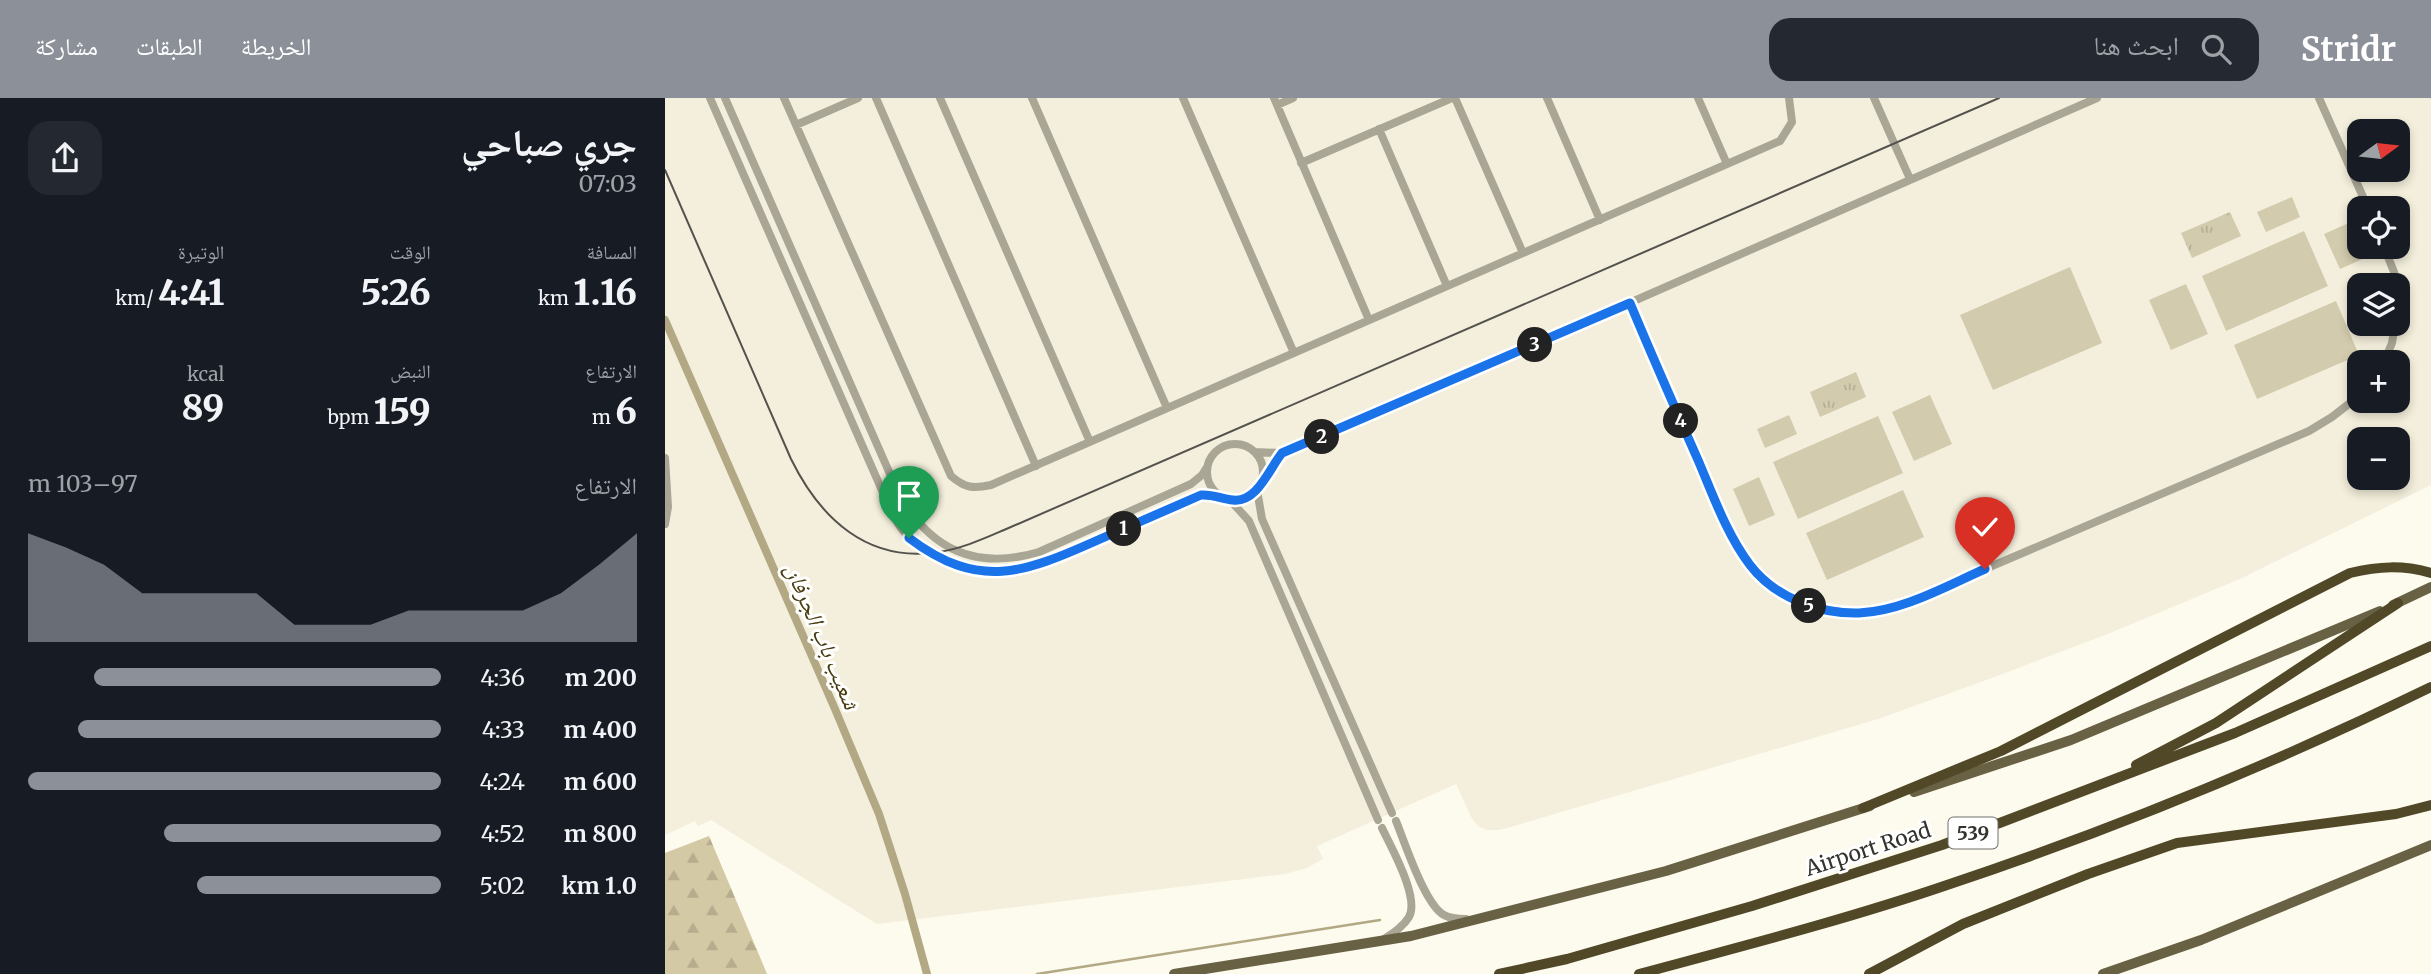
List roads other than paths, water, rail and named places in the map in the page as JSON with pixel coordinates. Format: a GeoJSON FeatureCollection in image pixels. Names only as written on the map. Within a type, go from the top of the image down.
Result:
{"type":"FeatureCollection","features":[{"type":"Feature","properties":{"kind":"highway"},"geometry":{"type":"LineString","coordinates":[[1863,808],[2001,751],[2350,573],[2377,567],[2401,567],[2431,573]]}},
{"type":"Feature","properties":{"kind":"highway"},"geometry":{"type":"LineString","coordinates":[[2087,790],[2215,723],[2398,603]]}},
{"type":"Feature","properties":{"kind":"highway","name":"Airport Road"},"geometry":{"type":"LineString","coordinates":[[1499,974],[1567,959],[1752,906],[1942,845],[2235,733],[2431,646]]}},
{"type":"Feature","properties":{"kind":"highway","name":"539"},"geometry":{"type":"LineString","coordinates":[[1639,974],[1781,936],[1974,875],[2113,825],[2279,757],[2431,687]]}},
{"type":"Feature","properties":{"kind":"highway"},"geometry":{"type":"LineString","coordinates":[[1869,974],[1963,924],[2088,874],[2177,843],[2396,814],[2431,805]]}},
{"type":"Feature","properties":{"kind":"main road"},"geometry":{"type":"LineString","coordinates":[[1174,974],[1411,936],[1666,872],[2071,740],[2318,638],[2431,587]]}},
{"type":"Feature","properties":{"kind":"main road"},"geometry":{"type":"LineString","coordinates":[[2103,974],[2201,940],[2431,845]]}},
{"type":"Feature","properties":{"kind":"street"},"geometry":{"type":"LineString","coordinates":[[710,98],[896,520],[909,538],[932,555],[951,564],[986,571],[1022,570],[1045,563],[1201,495],[1245,499],[1260,486],[1282,453]]}},
{"type":"Feature","properties":{"kind":"street"},"geometry":{"type":"LineString","coordinates":[[725,98],[897,490],[915,519],[939,542],[956,551],[983,559],[1020,558],[1191,484],[1202,475],[1215,453],[1230,444],[1247,447],[1255,452],[1263,466],[1260,486],[1262,519],[1432,904],[1443,915],[1454,919],[1479,919]]}},
{"type":"Feature","properties":{"kind":"street"},"geometry":{"type":"LineString","coordinates":[[784,98],[951,475],[962,485],[975,489],[1036,466],[1780,141],[1792,122],[1789,98]]}},
{"type":"Feature","properties":{"kind":"street"},"geometry":{"type":"LineString","coordinates":[[796,125],[858,98]]}},
{"type":"Feature","properties":{"kind":"street"},"geometry":{"type":"LineString","coordinates":[[876,98],[1036,466]]}},
{"type":"Feature","properties":{"kind":"street"},"geometry":{"type":"LineString","coordinates":[[940,98],[1090,442]]}},
{"type":"Feature","properties":{"kind":"street"},"geometry":{"type":"LineString","coordinates":[[1032,98],[1167,408]]}},
{"type":"Feature","properties":{"kind":"street"},"geometry":{"type":"LineString","coordinates":[[1183,98],[1294,353]]}},
{"type":"Feature","properties":{"kind":"street"},"geometry":{"type":"LineString","coordinates":[[1293,98],[1275,102],[1369,320]]}},
{"type":"Feature","properties":{"kind":"street"},"geometry":{"type":"LineString","coordinates":[[1301,163],[1454,98],[1523,253]]}},
{"type":"Feature","properties":{"kind":"street"},"geometry":{"type":"LineString","coordinates":[[1547,98],[1599,220]]}},
{"type":"Feature","properties":{"kind":"street"},"geometry":{"type":"LineString","coordinates":[[1698,98],[1727,164]]}},
{"type":"Feature","properties":{"kind":"street"},"geometry":{"type":"LineString","coordinates":[[1874,98],[1910,179]]}},
{"type":"Feature","properties":{"kind":"street"},"geometry":{"type":"LineString","coordinates":[[1255,452],[1282,453],[2097,98]]}},
{"type":"Feature","properties":{"kind":"street"},"geometry":{"type":"LineString","coordinates":[[2319,98],[2363,196]]}},
{"type":"Feature","properties":{"kind":"street"},"geometry":{"type":"LineString","coordinates":[[1379,129],[1447,286]]}},
{"type":"Feature","properties":{"kind":"street"},"geometry":{"type":"LineString","coordinates":[[1630,303],[1714,497],[1751,567],[1769,583],[1802,603],[1838,612],[1883,610],[1910,601],[2309,430],[2347,405]]}},
{"type":"Feature","properties":{"kind":"street"},"geometry":{"type":"LineString","coordinates":[[665,458],[668,507],[665,524]]}},
{"type":"Feature","properties":{"kind":"street"},"geometry":{"type":"LineString","coordinates":[[1207,467],[1210,485],[1249,521],[1413,900],[1411,915],[1383,940]]}},
{"type":"Feature","properties":{"kind":"street"},"geometry":{"type":"LineString","coordinates":[[1387,840],[1395,834],[1401,835]]}},
{"type":"Feature","properties":{"kind":"waterway","name":"شعيب باب الجرفان"},"geometry":{"type":"LineString","coordinates":[[665,320],[879,814],[927,974]]}},
{"type":"Feature","properties":{"kind":"waterway"},"geometry":{"type":"LineString","coordinates":[[1037,974],[1380,920]]}},
{"type":"Feature","properties":{"kind":"tram line"},"geometry":{"type":"LineString","coordinates":[[665,170],[791,459],[803,480],[816,500],[849,532],[868,543],[912,554],[947,551],[988,537],[1999,98]]}}]}
